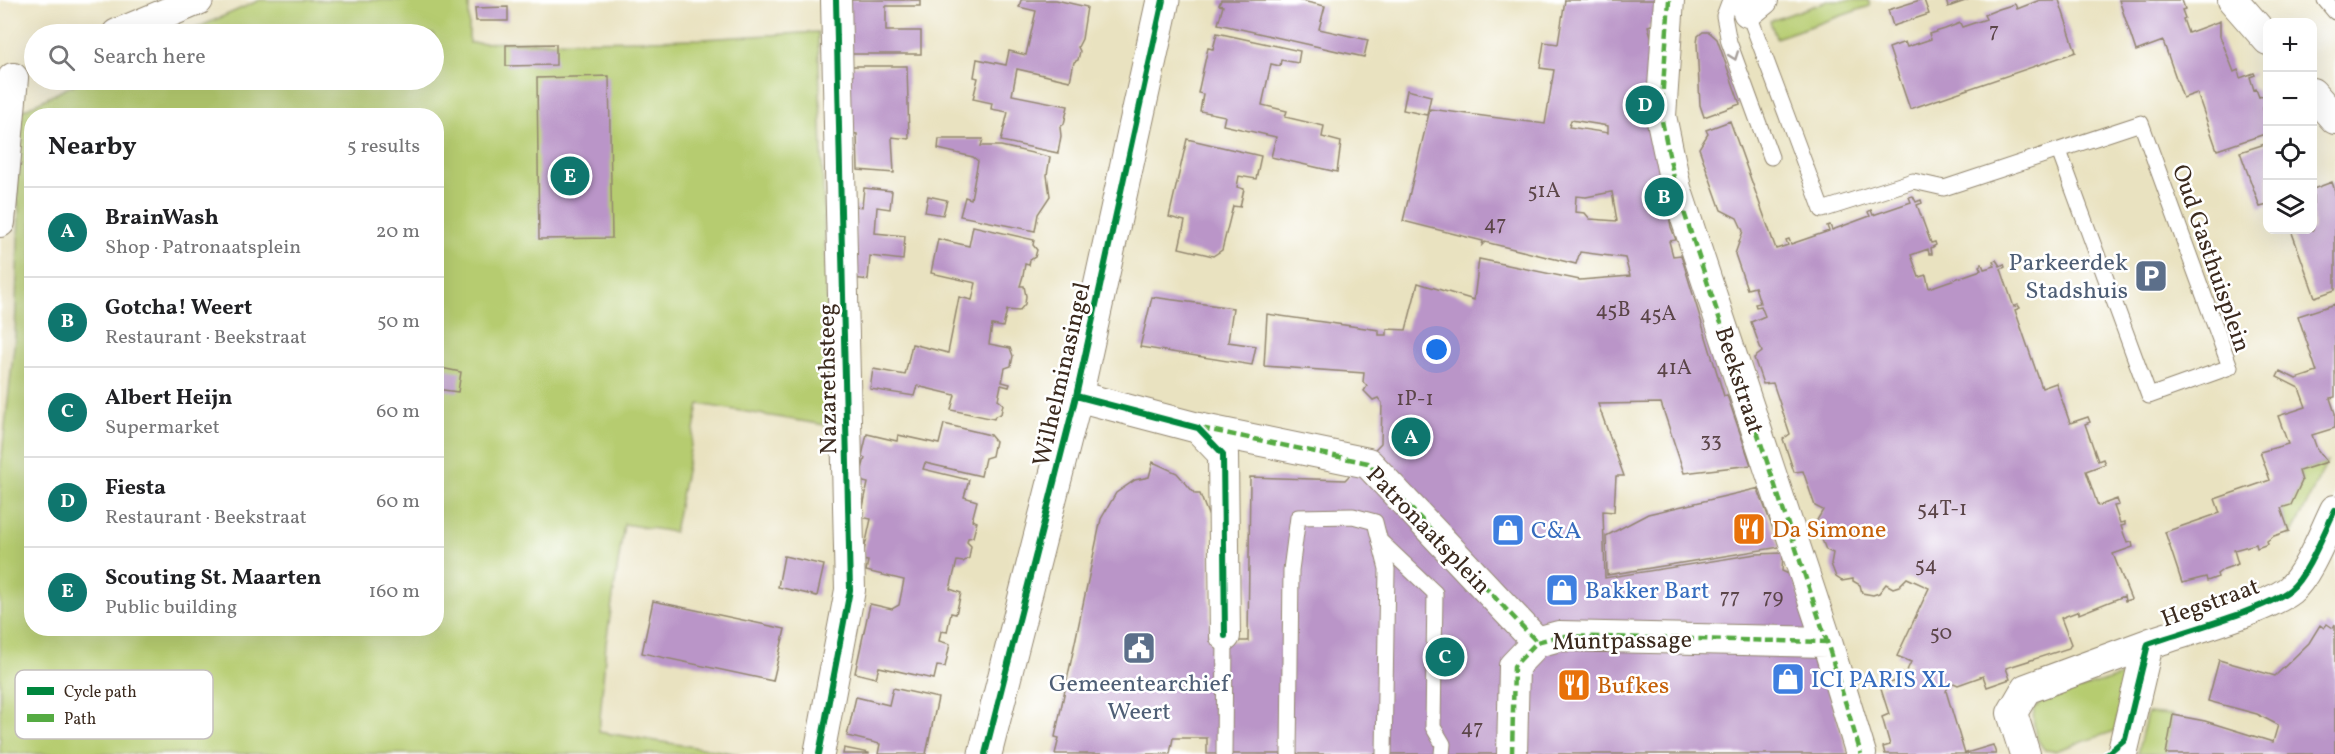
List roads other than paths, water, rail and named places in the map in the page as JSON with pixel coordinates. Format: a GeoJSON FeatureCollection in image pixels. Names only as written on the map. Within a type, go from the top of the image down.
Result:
{"type":"FeatureCollection","features":[{"type":"Feature","properties":{"kind":"street"},"geometry":{"type":"LineString","coordinates":[[141,24],[198,0]]}},
{"type":"Feature","properties":{"kind":"street","name":"Nazarethsteeg"},"geometry":{"type":"LineString","coordinates":[[819,754],[850,590],[836,0]]}},
{"type":"Feature","properties":{"kind":"street","name":"Wilhelminasingel"},"geometry":{"type":"LineString","coordinates":[[985,754],[1076,396],[1162,0]]}},
{"type":"Feature","properties":{"kind":"street","name":"Beekstraat"},"geometry":{"type":"LineString","coordinates":[[1669,0],[1661,116],[1676,188],[1827,642],[1861,754]]}},
{"type":"Feature","properties":{"kind":"street"},"geometry":{"type":"LineString","coordinates":[[2233,0],[2263,34]]}},
{"type":"Feature","properties":{"kind":"street"},"geometry":{"type":"LineString","coordinates":[[0,222],[16,78]]}},
{"type":"Feature","properties":{"kind":"street"},"geometry":{"type":"LineString","coordinates":[[2317,98],[2335,119]]}},
{"type":"Feature","properties":{"kind":"street","name":"Patronaatsplein"},"geometry":{"type":"LineString","coordinates":[[1076,396],[1198,428],[1368,463],[1537,642]]}},
{"type":"Feature","properties":{"kind":"street"},"geometry":{"type":"LineString","coordinates":[[1198,428],[1223,454],[1226,636]]}},
{"type":"Feature","properties":{"kind":"street","name":"Hegstraat"},"geometry":{"type":"LineString","coordinates":[[2025,754],[2012,713],[2026,689],[2244,611],[2291,589],[2305,568],[2335,510]]}},
{"type":"Feature","properties":{"kind":"street","name":"Muntpassage"},"geometry":{"type":"LineString","coordinates":[[1512,754],[1514,666],[1537,642],[1559,636],[1827,642]]}},
{"type":"Feature","properties":{"kind":"street","name":"Hegstraat"},"geometry":{"type":"LineString","coordinates":[[2118,749],[2148,644]]}},
{"type":"Feature","properties":{"kind":"lane"},"geometry":{"type":"LineString","coordinates":[[2325,0],[2335,12]]}},
{"type":"Feature","properties":{"kind":"lane"},"geometry":{"type":"LineString","coordinates":[[1746,3],[1725,16],[1729,42],[1771,157]]}},
{"type":"Feature","properties":{"kind":"lane","name":"Oud Gasthuisplein"},"geometry":{"type":"LineString","coordinates":[[1746,3],[1822,210],[1913,181],[1944,188],[2140,123],[2230,367],[2149,396],[2059,151]]}},
{"type":"Feature","properties":{"kind":"lane"},"geometry":{"type":"LineString","coordinates":[[1289,754],[1291,570],[1298,517],[1353,516],[1375,522],[1387,570],[1384,754]]}},
{"type":"Feature","properties":{"kind":"lane"},"geometry":{"type":"LineString","coordinates":[[1380,541],[1435,593],[1433,728],[1443,744],[1442,754]]}},
{"type":"Feature","properties":{"kind":"lane"},"geometry":{"type":"LineString","coordinates":[[1224,754],[1226,636]]}},
{"type":"Feature","properties":{"kind":"place","name":"Fiesta"},"geometry":{"type":"Point","coordinates":[1645,105]}},
{"type":"Feature","properties":{"kind":"place","name":"Scouting St. Maarten"},"geometry":{"type":"Point","coordinates":[570,176]}},
{"type":"Feature","properties":{"kind":"place","name":"Gotcha! Weert"},"geometry":{"type":"Point","coordinates":[1664,197]}},
{"type":"Feature","properties":{"kind":"place","name":"Parkeerdek Stadshuis"},"geometry":{"type":"Point","coordinates":[2151,276]}},
{"type":"Feature","properties":{"kind":"place","name":"BrainWash"},"geometry":{"type":"Point","coordinates":[1411,437]}},
{"type":"Feature","properties":{"kind":"place","name":"Da Simone"},"geometry":{"type":"Point","coordinates":[1749,529]}},
{"type":"Feature","properties":{"kind":"place","name":"C&A"},"geometry":{"type":"Point","coordinates":[1508,530]}},
{"type":"Feature","properties":{"kind":"place","name":"Bakker Bart"},"geometry":{"type":"Point","coordinates":[1562,590]}},
{"type":"Feature","properties":{"kind":"place","name":"Gemeentearchief Weert"},"geometry":{"type":"Point","coordinates":[1139,648]}},
{"type":"Feature","properties":{"kind":"place","name":"Albert Heijn"},"geometry":{"type":"Point","coordinates":[1445,657]}},
{"type":"Feature","properties":{"kind":"place","name":"ICI PARIS XL"},"geometry":{"type":"Point","coordinates":[1788,679]}},
{"type":"Feature","properties":{"kind":"place","name":"Bufkes"},"geometry":{"type":"Point","coordinates":[1574,685]}}]}
